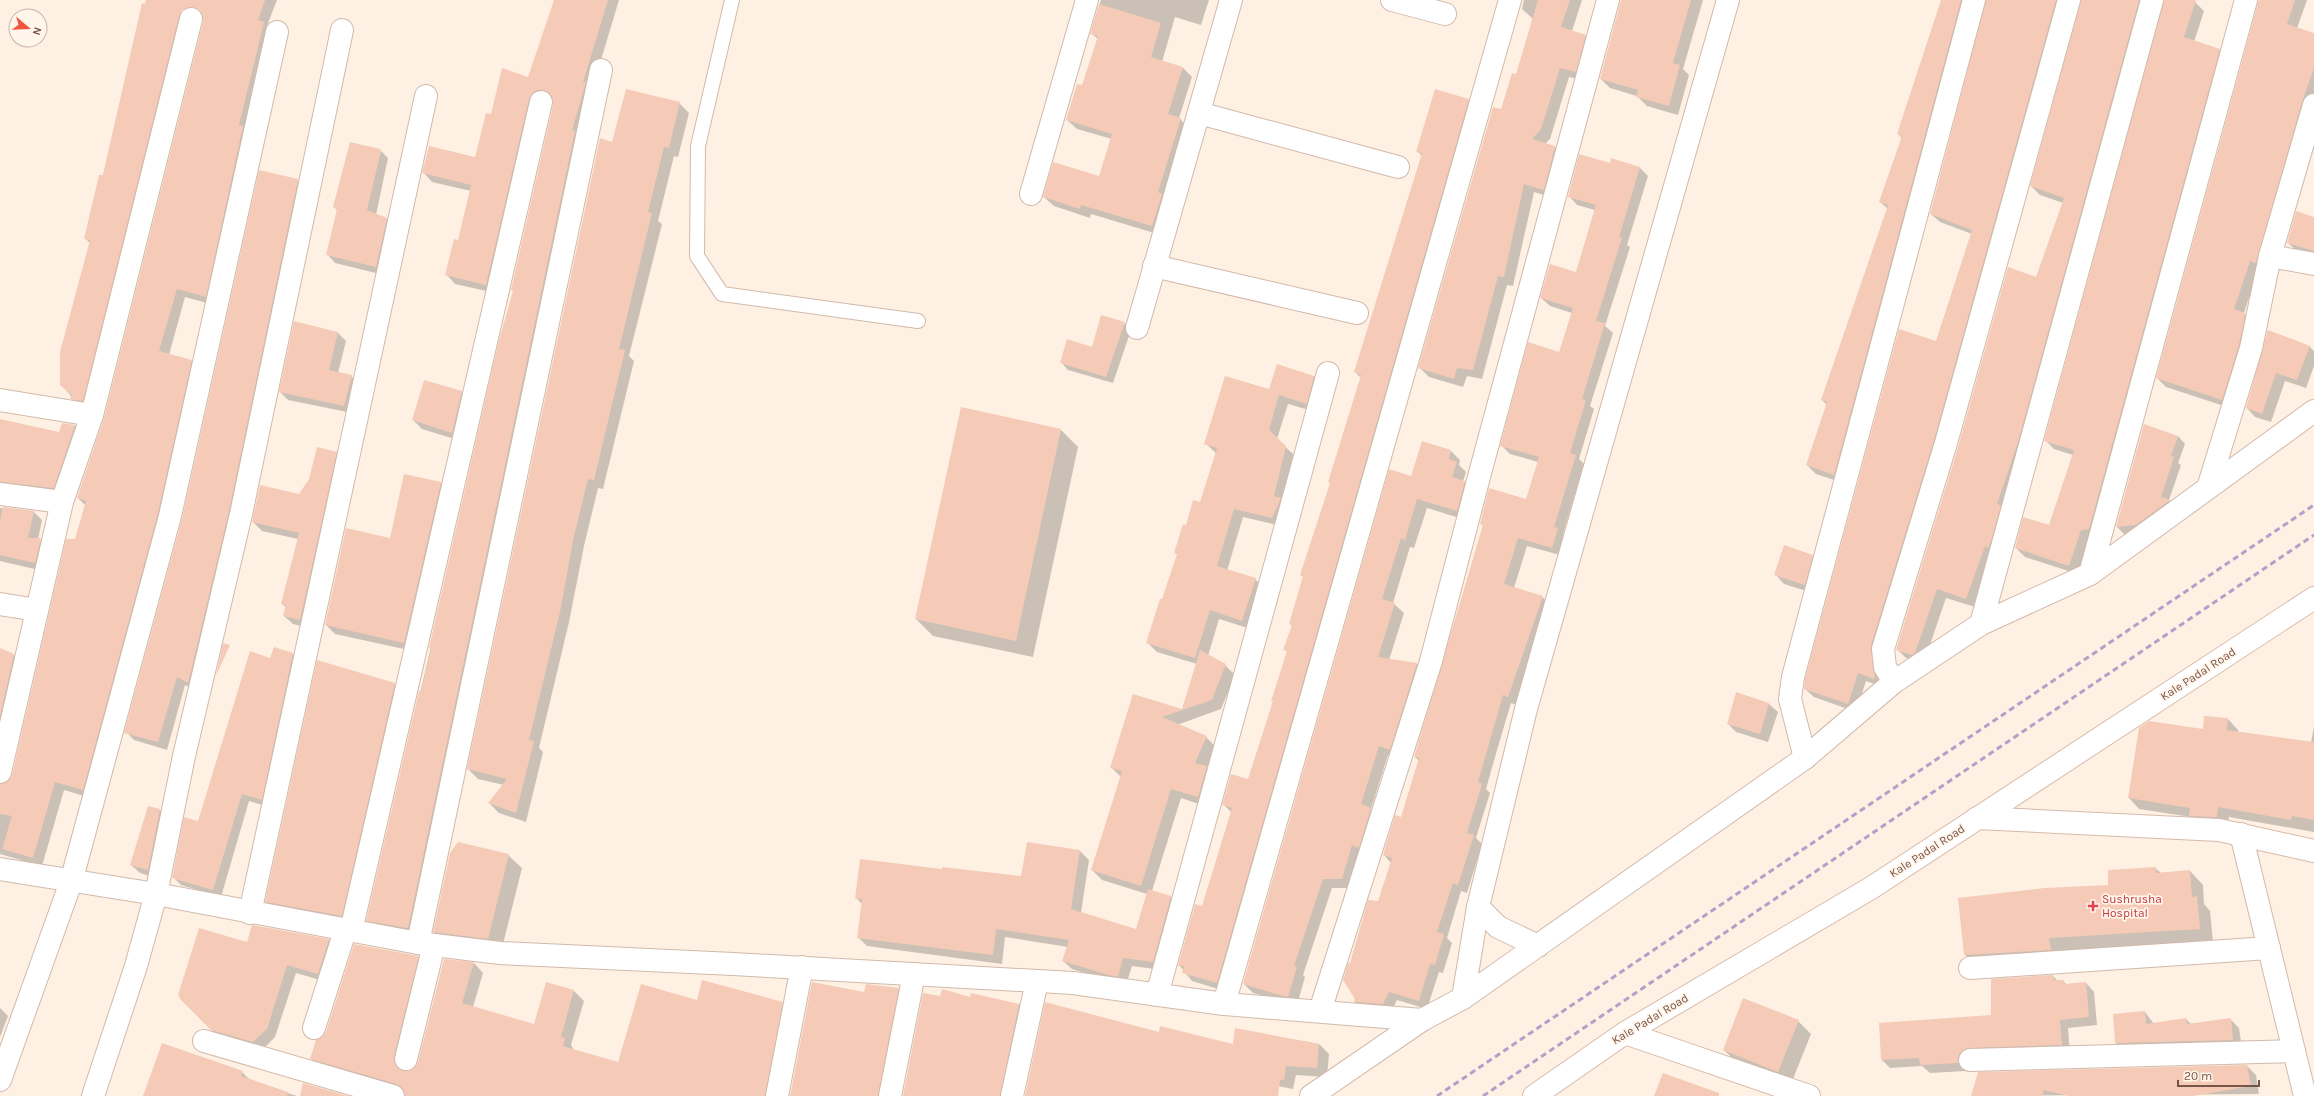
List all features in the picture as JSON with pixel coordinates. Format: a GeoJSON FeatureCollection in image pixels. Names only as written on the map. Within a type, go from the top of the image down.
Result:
{"type":"FeatureCollection","features":[{"type":"Feature","properties":{"kind":"street"},"geometry":{"type":"LineString","coordinates":[[1031,194],[1087,0]]}},
{"type":"Feature","properties":{"kind":"street"},"geometry":{"type":"LineString","coordinates":[[1137,328],[1231,0]]}},
{"type":"Feature","properties":{"kind":"street"},"geometry":{"type":"LineString","coordinates":[[1392,0],[1445,14]]}},
{"type":"Feature","properties":{"kind":"street"},"geometry":{"type":"LineString","coordinates":[[1224,1004],[1510,0]]}},
{"type":"Feature","properties":{"kind":"street"},"geometry":{"type":"LineString","coordinates":[[1320,1011],[1431,661],[1482,465],[1608,0]]}},
{"type":"Feature","properties":{"kind":"street"},"geometry":{"type":"LineString","coordinates":[[1463,998],[1478,907],[1526,709],[1728,0]]}},
{"type":"Feature","properties":{"kind":"street"},"geometry":{"type":"LineString","coordinates":[[1805,758],[1790,700],[1793,677],[1974,0]]}},
{"type":"Feature","properties":{"kind":"street"},"geometry":{"type":"LineString","coordinates":[[1894,682],[1885,667],[1883,649],[1950,427],[2069,0]]}},
{"type":"Feature","properties":{"kind":"street"},"geometry":{"type":"LineString","coordinates":[[1981,624],[2152,0]]}},
{"type":"Feature","properties":{"kind":"street"},"geometry":{"type":"LineString","coordinates":[[2090,574],[2246,0]]}},
{"type":"Feature","properties":{"kind":"street"},"geometry":{"type":"LineString","coordinates":[[0,772],[8,699],[37,610],[62,502],[92,415],[191,19]]}},
{"type":"Feature","properties":{"kind":"street"},"geometry":{"type":"LineString","coordinates":[[93,1096],[136,966],[156,894],[184,756],[241,514],[342,30]]}},
{"type":"Feature","properties":{"kind":"street"},"geometry":{"type":"LineString","coordinates":[[0,1080],[71,882],[170,516],[221,278],[277,32]]}},
{"type":"Feature","properties":{"kind":"street"},"geometry":{"type":"LineString","coordinates":[[406,1060],[426,944],[601,70]]}},
{"type":"Feature","properties":{"kind":"street"},"geometry":{"type":"LineString","coordinates":[[250,913],[426,96]]}},
{"type":"Feature","properties":{"kind":"street"},"geometry":{"type":"LineString","coordinates":[[314,1028],[348,931],[541,102]]}},
{"type":"Feature","properties":{"kind":"street"},"geometry":{"type":"LineString","coordinates":[[2208,488],[2251,348],[2270,256],[2314,105]]}},
{"type":"Feature","properties":{"kind":"street"},"geometry":{"type":"LineString","coordinates":[[1198,113],[1398,167]]}},
{"type":"Feature","properties":{"kind":"street"},"geometry":{"type":"LineString","coordinates":[[2270,256],[2314,264]]}},
{"type":"Feature","properties":{"kind":"street"},"geometry":{"type":"LineString","coordinates":[[1154,266],[1357,313]]}},
{"type":"Feature","properties":{"kind":"street"},"geometry":{"type":"LineString","coordinates":[[1157,995],[1328,373]]}},
{"type":"Feature","properties":{"kind":"street"},"geometry":{"type":"LineString","coordinates":[[0,400],[92,415]]}},
{"type":"Feature","properties":{"kind":"street"},"geometry":{"type":"LineString","coordinates":[[1311,1096],[1422,1020],[1463,998],[1805,758],[1894,682],[1981,624],[2090,574],[2314,411]]}},
{"type":"Feature","properties":{"kind":"street"},"geometry":{"type":"LineString","coordinates":[[0,494],[62,502]]}},
{"type":"Feature","properties":{"kind":"street","name":"Kale Padal Road"},"geometry":{"type":"LineString","coordinates":[[1534,1096],[1625,1033],[1871,888],[2314,598]]}},
{"type":"Feature","properties":{"kind":"street"},"geometry":{"type":"LineString","coordinates":[[0,604],[37,610]]}},
{"type":"Feature","properties":{"kind":"street"},"geometry":{"type":"LineString","coordinates":[[1977,818],[2219,830],[2314,850]]}},
{"type":"Feature","properties":{"kind":"street"},"geometry":{"type":"LineString","coordinates":[[2241,834],[2305,1096]]}},
{"type":"Feature","properties":{"kind":"street"},"geometry":{"type":"LineString","coordinates":[[0,869],[71,882],[156,894],[348,931],[426,944],[500,953],[802,967],[1073,983],[1224,1004],[1422,1020]]}},
{"type":"Feature","properties":{"kind":"street"},"geometry":{"type":"LineString","coordinates":[[1478,907],[1498,927],[1538,946]]}},
{"type":"Feature","properties":{"kind":"street"},"geometry":{"type":"LineString","coordinates":[[1970,968],[2269,948]]}},
{"type":"Feature","properties":{"kind":"street"},"geometry":{"type":"LineString","coordinates":[[777,1096],[802,967]]}},
{"type":"Feature","properties":{"kind":"street"},"geometry":{"type":"LineString","coordinates":[[890,1096],[914,974]]}},
{"type":"Feature","properties":{"kind":"street"},"geometry":{"type":"LineString","coordinates":[[1012,1096],[1037,981]]}},
{"type":"Feature","properties":{"kind":"street"},"geometry":{"type":"LineString","coordinates":[[1625,1033],[1809,1096]]}},
{"type":"Feature","properties":{"kind":"street"},"geometry":{"type":"LineString","coordinates":[[204,1041],[393,1096]]}},
{"type":"Feature","properties":{"kind":"street"},"geometry":{"type":"LineString","coordinates":[[1970,1060],[2294,1051]]}},
{"type":"Feature","properties":{"kind":"lane"},"geometry":{"type":"LineString","coordinates":[[732,0],[698,146],[697,256],[722,294],[918,321]]}},
{"type":"Feature","properties":{"kind":"building"},"geometry":{"type":"Polygon","coordinates":[[[146,0],[265,0],[258,20],[264,22],[239,125],[243,126],[206,297],[177,289],[159,351],[192,360],[158,513],[83,790],[55,782],[33,858],[2,849],[12,816],[0,814],[0,784],[9,781],[12,775],[66,539],[75,539],[86,501],[77,498],[104,418],[203,22],[200,10],[194,7],[182,10],[179,16],[83,401],[70,399],[72,395],[60,385],[60,352],[90,240],[84,239],[99,175],[103,175],[142,3],[145,4],[146,0]]]}},
{"type":"Feature","properties":{"kind":"building"},"geometry":{"type":"Polygon","coordinates":[[[554,0],[608,0],[583,82],[586,82],[572,130],[575,131],[408,928],[366,921],[419,691],[421,691],[431,649],[429,648],[498,344],[513,291],[511,290],[553,105],[553,98],[549,93],[543,90],[537,90],[529,99],[486,285],[445,275],[454,239],[458,240],[471,185],[422,173],[429,146],[475,157],[486,113],[491,114],[502,68],[528,77],[554,0]]]}},
{"type":"Feature","properties":{"kind":"building"},"geometry":{"type":"Polygon","coordinates":[[[1538,0],[1570,0],[1561,27],[1586,35],[1576,72],[1560,68],[1541,129],[1532,139],[1555,146],[1544,190],[1524,184],[1504,277],[1498,276],[1473,370],[1457,368],[1454,379],[1418,368],[1493,107],[1501,109],[1512,73],[1516,74],[1538,0]]]}},
{"type":"Feature","properties":{"kind":"building"},"geometry":{"type":"Polygon","coordinates":[[[1621,0],[1691,0],[1673,63],[1680,65],[1669,106],[1636,97],[1638,90],[1600,79],[1621,0]]]}},
{"type":"Feature","properties":{"kind":"building"},"geometry":{"type":"Polygon","coordinates":[[[1941,0],[1961,0],[1834,475],[1806,465],[1827,402],[1821,400],[1888,205],[1879,202],[1902,136],[1897,134],[1941,0]]]}},
{"type":"Feature","properties":{"kind":"building"},"geometry":{"type":"Polygon","coordinates":[[[1986,0],[2056,0],[1934,440],[1871,645],[1875,675],[1874,679],[1858,673],[1848,704],[1804,689],[1805,679],[1899,329],[1936,341],[1972,230],[1930,214],[1986,0]]]}},
{"type":"Feature","properties":{"kind":"building"},"geometry":{"type":"Polygon","coordinates":[[[2081,0],[2139,0],[2018,442],[1997,504],[2001,506],[1991,541],[1988,548],[1985,546],[1966,599],[1937,589],[1915,653],[1912,655],[1896,650],[1958,447],[2008,267],[2036,277],[2064,198],[2030,186],[2081,0]]]}},
{"type":"Feature","properties":{"kind":"building"},"geometry":{"type":"Polygon","coordinates":[[[2164,0],[2196,0],[2184,37],[2220,49],[2089,529],[2081,530],[2069,566],[2015,548],[2023,517],[2049,525],[2074,450],[2044,441],[2164,0]]]}},
{"type":"Feature","properties":{"kind":"building"},"geometry":{"type":"Polygon","coordinates":[[[2259,0],[2295,0],[2287,24],[2314,33],[2314,68],[2302,102],[2256,263],[2250,261],[2234,309],[2245,313],[2244,321],[2239,345],[2222,400],[2156,378],[2259,0]]]}},
{"type":"Feature","properties":{"kind":"building"},"geometry":{"type":"Polygon","coordinates":[[[1099,4],[1161,23],[1151,57],[1183,67],[1168,114],[1181,118],[1158,192],[1162,194],[1152,226],[1081,205],[1080,209],[1043,197],[1053,162],[1099,176],[1112,134],[1066,120],[1077,84],[1082,85],[1098,36],[1090,34],[1099,4]]]}},
{"type":"Feature","properties":{"kind":"building"},"geometry":{"type":"Polygon","coordinates":[[[626,89],[680,102],[669,148],[664,147],[648,212],[652,213],[619,349],[625,350],[594,480],[588,479],[574,536],[560,612],[529,740],[534,741],[516,813],[488,803],[507,779],[467,769],[600,138],[612,142],[626,89]]]}},
{"type":"Feature","properties":{"kind":"building"},"geometry":{"type":"Polygon","coordinates":[[[1435,89],[1469,99],[1217,983],[1182,973],[1184,966],[1178,966],[1195,904],[1202,906],[1232,808],[1222,805],[1231,774],[1248,779],[1273,701],[1271,701],[1287,651],[1283,650],[1292,625],[1289,624],[1303,576],[1300,575],[1330,483],[1328,482],[1361,375],[1354,372],[1422,153],[1416,152],[1435,89]]]}},
{"type":"Feature","properties":{"kind":"building"},"geometry":{"type":"Polygon","coordinates":[[[350,142],[380,149],[381,151],[367,210],[387,218],[376,267],[326,255],[337,209],[333,207],[350,142]]]}},
{"type":"Feature","properties":{"kind":"building"},"geometry":{"type":"Polygon","coordinates":[[[1579,154],[1610,163],[1611,158],[1640,167],[1619,237],[1622,238],[1596,321],[1605,323],[1582,399],[1586,400],[1570,453],[1576,455],[1554,527],[1558,528],[1552,548],[1518,538],[1504,584],[1543,596],[1508,697],[1503,695],[1478,782],[1482,784],[1467,833],[1474,835],[1458,885],[1453,883],[1437,932],[1444,934],[1435,965],[1430,964],[1419,1001],[1389,992],[1383,1004],[1354,1002],[1355,999],[1343,980],[1348,963],[1350,963],[1368,900],[1378,901],[1392,858],[1383,855],[1395,815],[1401,817],[1419,758],[1414,757],[1483,525],[1480,524],[1489,488],[1526,499],[1539,457],[1500,446],[1528,342],[1559,352],[1573,308],[1540,298],[1550,264],[1576,272],[1596,205],[1568,197],[1579,154]]]}},
{"type":"Feature","properties":{"kind":"building"},"geometry":{"type":"Polygon","coordinates":[[[259,170],[298,179],[229,511],[188,683],[177,677],[158,742],[124,733],[182,519],[259,170]]]}},
{"type":"Feature","properties":{"kind":"building"},"geometry":{"type":"Polygon","coordinates":[[[2296,211],[2314,217],[2314,251],[2287,243],[2296,211]]]}},
{"type":"Feature","properties":{"kind":"building"},"geometry":{"type":"Polygon","coordinates":[[[1101,315],[1125,322],[1106,377],[1060,363],[1067,339],[1092,347],[1101,315]]]}},
{"type":"Feature","properties":{"kind":"building"},"geometry":{"type":"Polygon","coordinates":[[[294,321],[338,332],[329,370],[352,375],[344,406],[279,392],[294,321]]]}},
{"type":"Feature","properties":{"kind":"building"},"geometry":{"type":"Polygon","coordinates":[[[2268,330],[2310,346],[2297,380],[2276,373],[2262,414],[2246,408],[2268,330]]]}},
{"type":"Feature","properties":{"kind":"building"},"geometry":{"type":"Polygon","coordinates":[[[1277,364],[1314,376],[1307,404],[1279,395],[1269,430],[1286,446],[1274,496],[1281,498],[1272,518],[1234,509],[1217,566],[1256,578],[1242,621],[1210,610],[1195,658],[1146,643],[1160,599],[1162,599],[1177,554],[1174,553],[1183,524],[1186,525],[1193,500],[1200,502],[1217,448],[1204,444],[1225,376],[1269,389],[1277,364]]]}},
{"type":"Feature","properties":{"kind":"building"},"geometry":{"type":"Polygon","coordinates":[[[424,380],[462,391],[452,433],[412,420],[424,380]]]}},
{"type":"Feature","properties":{"kind":"building"},"geometry":{"type":"Polygon","coordinates":[[[961,407],[1061,429],[1016,641],[915,619],[961,407]]]}},
{"type":"Feature","properties":{"kind":"building"},"geometry":{"type":"Polygon","coordinates":[[[0,419],[59,432],[62,423],[75,425],[54,488],[0,482],[0,419]]]}},
{"type":"Feature","properties":{"kind":"building"},"geometry":{"type":"Polygon","coordinates":[[[2144,424],[2178,436],[2171,456],[2174,457],[2161,497],[2170,500],[2136,525],[2116,527],[2144,424]]]}},
{"type":"Feature","properties":{"kind":"building"},"geometry":{"type":"Polygon","coordinates":[[[1422,441],[1451,450],[1449,459],[1457,462],[1452,477],[1465,481],[1457,511],[1417,499],[1405,540],[1401,538],[1382,599],[1395,603],[1378,657],[1417,663],[1390,750],[1379,746],[1361,804],[1371,808],[1359,848],[1352,845],[1342,879],[1323,879],[1294,966],[1297,967],[1288,997],[1283,996],[1243,984],[1389,469],[1411,476],[1422,441]]]}},
{"type":"Feature","properties":{"kind":"building"},"geometry":{"type":"Polygon","coordinates":[[[317,447],[337,452],[300,620],[283,616],[286,605],[281,604],[299,533],[252,522],[260,485],[299,494],[309,479],[317,447]]]}},
{"type":"Feature","properties":{"kind":"building"},"geometry":{"type":"Polygon","coordinates":[[[404,474],[441,482],[404,643],[325,625],[346,528],[390,538],[404,474]]]}},
{"type":"Feature","properties":{"kind":"building"},"geometry":{"type":"Polygon","coordinates":[[[3,507],[34,511],[28,538],[41,538],[35,563],[0,555],[0,520],[3,507]]]}},
{"type":"Feature","properties":{"kind":"building"},"geometry":{"type":"Polygon","coordinates":[[[1784,545],[1813,555],[1805,585],[1774,575],[1784,545]]]}},
{"type":"Feature","properties":{"kind":"building"},"geometry":{"type":"Polygon","coordinates":[[[223,643],[230,645],[216,676],[223,643]]]}},
{"type":"Feature","properties":{"kind":"building"},"geometry":{"type":"Polygon","coordinates":[[[274,647],[293,653],[262,800],[242,794],[213,890],[172,878],[184,817],[198,821],[250,651],[270,658],[274,647]]]}},
{"type":"Feature","properties":{"kind":"building"},"geometry":{"type":"Polygon","coordinates":[[[0,648],[14,654],[0,716],[0,648]]]}},
{"type":"Feature","properties":{"kind":"building"},"geometry":{"type":"Polygon","coordinates":[[[1200,650],[1226,664],[1212,700],[1162,717],[1207,736],[1195,763],[1207,766],[1198,797],[1171,789],[1141,886],[1091,870],[1122,771],[1110,768],[1133,694],[1182,709],[1200,650]]]}},
{"type":"Feature","properties":{"kind":"building"},"geometry":{"type":"Polygon","coordinates":[[[317,660],[395,683],[342,916],[265,902],[317,660]]]}},
{"type":"Feature","properties":{"kind":"building"},"geometry":{"type":"Polygon","coordinates":[[[1736,692],[1769,703],[1760,734],[1727,724],[1736,692]]]}},
{"type":"Feature","properties":{"kind":"building"},"geometry":{"type":"Polygon","coordinates":[[[2204,716],[2228,718],[2227,730],[2314,742],[2314,820],[2292,816],[2291,820],[2218,807],[2217,817],[2189,816],[2190,808],[2128,798],[2139,728],[2149,721],[2203,729],[2204,716]]]}},
{"type":"Feature","properties":{"kind":"building"},"geometry":{"type":"Polygon","coordinates":[[[148,806],[160,809],[148,870],[130,865],[148,806]]]}},
{"type":"Feature","properties":{"kind":"building"},"geometry":{"type":"Polygon","coordinates":[[[458,842],[509,854],[488,939],[433,932],[450,853],[458,842]]]}},
{"type":"Feature","properties":{"kind":"building"},"geometry":{"type":"Polygon","coordinates":[[[1027,842],[1080,850],[1071,909],[1136,929],[1148,889],[1171,896],[1153,962],[1123,958],[1118,977],[1062,961],[1069,940],[996,929],[993,955],[857,938],[862,899],[855,899],[860,859],[942,869],[942,867],[1021,876],[1027,842]]]}},
{"type":"Feature","properties":{"kind":"building"},"geometry":{"type":"Polygon","coordinates":[[[2156,867],[2156,873],[2190,870],[2192,897],[2197,896],[2200,929],[2049,938],[2051,950],[1964,955],[1958,898],[2044,888],[2108,885],[2108,870],[2156,867]]]}},
{"type":"Feature","properties":{"kind":"building"},"geometry":{"type":"Polygon","coordinates":[[[252,925],[329,939],[318,974],[287,965],[267,1029],[253,1042],[211,1030],[181,1000],[178,995],[199,928],[247,942],[252,925]]]}},
{"type":"Feature","properties":{"kind":"building"},"geometry":{"type":"Polygon","coordinates":[[[354,944],[419,956],[394,1056],[394,1063],[403,1071],[410,1071],[418,1062],[444,959],[474,962],[462,1003],[534,1024],[546,982],[574,990],[561,1037],[565,1038],[563,1046],[618,1062],[641,984],[697,1000],[702,980],[783,1002],[765,1096],[405,1096],[402,1088],[396,1084],[310,1059],[316,1040],[322,1037],[326,1032],[354,944]]]}},
{"type":"Feature","properties":{"kind":"building"},"geometry":{"type":"Polygon","coordinates":[[[2053,975],[2054,980],[2064,980],[2064,984],[2086,982],[2089,1017],[2060,1020],[2062,1045],[1970,1048],[1959,1054],[1958,1063],[1920,1065],[1919,1058],[1881,1060],[1879,1023],[1991,1015],[1991,979],[2053,975]]]}},
{"type":"Feature","properties":{"kind":"building"},"geometry":{"type":"Polygon","coordinates":[[[812,982],[864,992],[866,984],[899,988],[878,1096],[790,1096],[812,982]]]}},
{"type":"Feature","properties":{"kind":"building"},"geometry":{"type":"Polygon","coordinates":[[[942,989],[970,997],[971,993],[1019,1004],[1000,1096],[903,1096],[923,993],[940,996],[942,989]]]}},
{"type":"Feature","properties":{"kind":"building"},"geometry":{"type":"Polygon","coordinates":[[[1743,998],[1799,1020],[1778,1072],[1723,1050],[1743,998]]]}},
{"type":"Feature","properties":{"kind":"building"},"geometry":{"type":"Polygon","coordinates":[[[1045,1002],[1159,1032],[1160,1026],[1233,1044],[1235,1028],[1319,1044],[1317,1068],[1286,1066],[1284,1080],[1280,1080],[1278,1096],[1025,1096],[1045,1002]]]}},
{"type":"Feature","properties":{"kind":"building"},"geometry":{"type":"Polygon","coordinates":[[[2145,1011],[2146,1024],[2186,1018],[2187,1024],[2231,1018],[2233,1040],[2115,1043],[2113,1014],[2145,1011]]]}},
{"type":"Feature","properties":{"kind":"building"},"geometry":{"type":"Polygon","coordinates":[[[162,1043],[243,1071],[241,1076],[288,1092],[287,1096],[143,1096],[162,1043]]]}},
{"type":"Feature","properties":{"kind":"building"},"geometry":{"type":"Polygon","coordinates":[[[2247,1065],[2251,1086],[2193,1096],[2069,1096],[2044,1090],[2042,1096],[1971,1096],[1978,1072],[2247,1065]]]}},
{"type":"Feature","properties":{"kind":"building"},"geometry":{"type":"Polygon","coordinates":[[[1663,1073],[1719,1093],[1719,1096],[1654,1096],[1663,1073]]]}},
{"type":"Feature","properties":{"kind":"building"},"geometry":{"type":"Polygon","coordinates":[[[303,1083],[348,1096],[300,1096],[303,1083]]]}},
{"type":"Feature","properties":{"kind":"railway"},"geometry":{"type":"LineString","coordinates":[[1437,1096],[2314,505]]}},
{"type":"Feature","properties":{"kind":"railway"},"geometry":{"type":"LineString","coordinates":[[1483,1096],[2314,535]]}},
{"type":"Feature","properties":{"kind":"place","name":"Sushrusha Hospital"},"geometry":{"type":"Point","coordinates":[2093,906]}}]}
